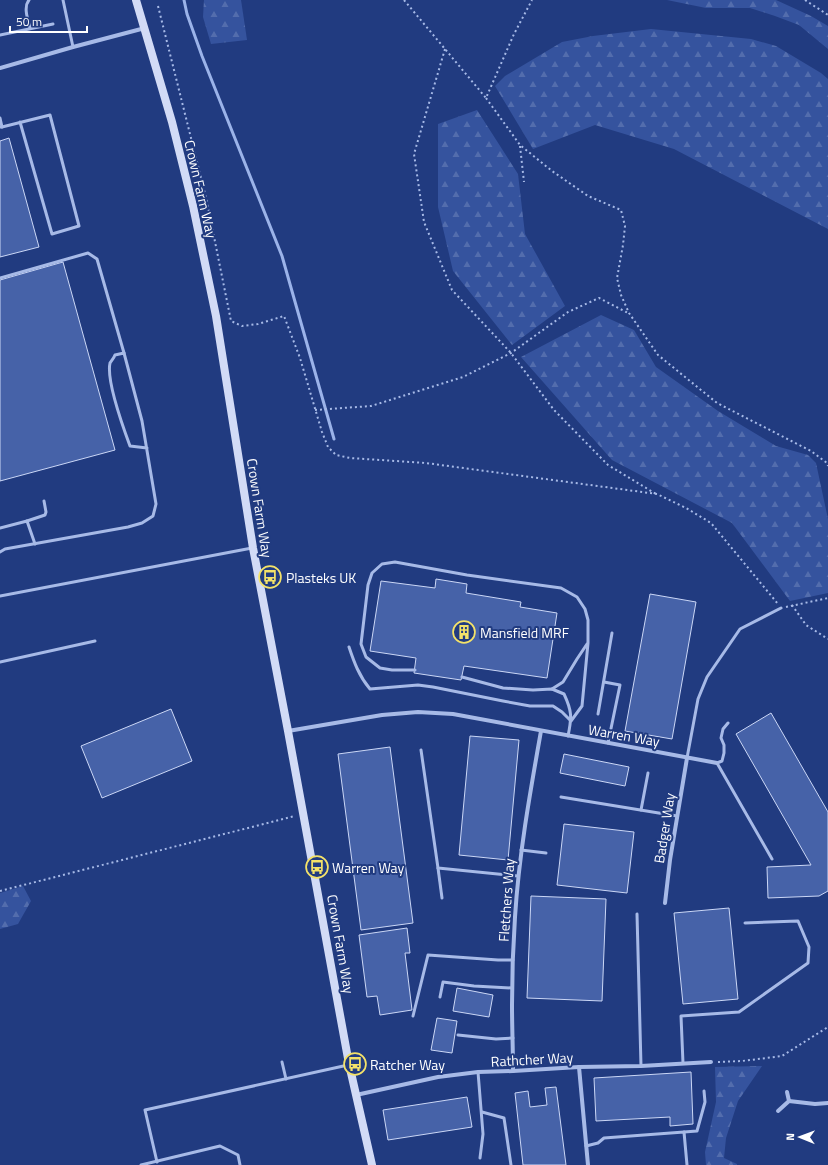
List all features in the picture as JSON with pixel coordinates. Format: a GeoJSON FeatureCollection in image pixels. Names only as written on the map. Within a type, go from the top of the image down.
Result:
{"type":"FeatureCollection","features":[{"type":"Feature","properties":{"kind":"street","name":"Crown Farm Way"},"geometry":{"type":"LineString","coordinates":[[136,0],[172,122],[205,259],[216,316],[253,548],[304,814],[349,1064],[372,1165]]}},
{"type":"Feature","properties":{"kind":"street"},"geometry":{"type":"LineString","coordinates":[[0,68],[145,28]]}},
{"type":"Feature","properties":{"kind":"street","name":"Warren Way"},"geometry":{"type":"LineString","coordinates":[[288,731],[382,715],[418,712],[453,714],[717,764]]}},
{"type":"Feature","properties":{"kind":"street","name":"Fletchers Way"},"geometry":{"type":"LineString","coordinates":[[513,1071],[512,988],[518,876],[527,805],[541,731]]}},
{"type":"Feature","properties":{"kind":"street","name":"Badger Way"},"geometry":{"type":"LineString","coordinates":[[665,903],[687,758]]}},
{"type":"Feature","properties":{"kind":"street","name":"Rathcher Way"},"geometry":{"type":"LineString","coordinates":[[356,1095],[438,1077],[478,1072],[711,1062]]}},
{"type":"Feature","properties":{"kind":"street"},"geometry":{"type":"LineString","coordinates":[[579,1067],[588,1165]]}},
{"type":"Feature","properties":{"kind":"street"},"geometry":{"type":"LineString","coordinates":[[787,1092],[789,1101]]}},
{"type":"Feature","properties":{"kind":"street"},"geometry":{"type":"LineString","coordinates":[[778,1111],[789,1101],[815,1104],[828,1103]]}},
{"type":"Feature","properties":{"kind":"lane"},"geometry":{"type":"LineString","coordinates":[[29,0],[26,3],[26,10],[30,28]]}},
{"type":"Feature","properties":{"kind":"lane"},"geometry":{"type":"LineString","coordinates":[[63,0],[72,47]]}},
{"type":"Feature","properties":{"kind":"lane"},"geometry":{"type":"LineString","coordinates":[[0,35],[53,24]]}},
{"type":"Feature","properties":{"kind":"lane"},"geometry":{"type":"LineString","coordinates":[[0,118],[1,127],[20,122],[50,115],[79,226],[52,234],[20,122]]}},
{"type":"Feature","properties":{"kind":"lane"},"geometry":{"type":"LineString","coordinates":[[0,278],[88,253],[97,259],[142,421],[156,504],[153,516],[142,523],[128,527],[5,549],[0,552]]}},
{"type":"Feature","properties":{"kind":"lane"},"geometry":{"type":"LineString","coordinates":[[124,353],[115,355],[110,362],[109,378],[121,422],[130,446],[147,448]]}},
{"type":"Feature","properties":{"kind":"lane"},"geometry":{"type":"LineString","coordinates":[[0,528],[45,515],[46,512],[44,501]]}},
{"type":"Feature","properties":{"kind":"lane"},"geometry":{"type":"LineString","coordinates":[[27,521],[35,544]]}},
{"type":"Feature","properties":{"kind":"lane"},"geometry":{"type":"LineString","coordinates":[[0,596],[253,548]]}},
{"type":"Feature","properties":{"kind":"lane"},"geometry":{"type":"LineString","coordinates":[[414,670],[392,670],[380,668],[366,657],[361,644],[368,585],[372,573],[382,564],[395,562],[467,575],[561,588],[577,597],[585,609],[588,620],[588,643],[582,706],[571,721]]}},
{"type":"Feature","properties":{"kind":"lane"},"geometry":{"type":"LineString","coordinates":[[687,758],[698,699],[707,678],[740,629],[781,608]]}},
{"type":"Feature","properties":{"kind":"lane"},"geometry":{"type":"LineString","coordinates":[[598,714],[612,634]]}},
{"type":"Feature","properties":{"kind":"lane"},"geometry":{"type":"LineString","coordinates":[[0,662],[95,641]]}},
{"type":"Feature","properties":{"kind":"lane"},"geometry":{"type":"LineString","coordinates":[[552,689],[563,682],[588,643]]}},
{"type":"Feature","properties":{"kind":"lane"},"geometry":{"type":"LineString","coordinates":[[349,647],[355,664],[370,689],[418,685],[530,706],[553,706],[571,721]]}},
{"type":"Feature","properties":{"kind":"lane"},"geometry":{"type":"LineString","coordinates":[[462,677],[503,688],[532,690],[552,689],[564,694],[570,706],[571,721],[568,736]]}},
{"type":"Feature","properties":{"kind":"lane"},"geometry":{"type":"LineString","coordinates":[[604,682],[620,685],[608,744]]}},
{"type":"Feature","properties":{"kind":"lane"},"geometry":{"type":"LineString","coordinates":[[728,723],[723,729],[721,738],[724,745],[722,761],[717,764],[772,859]]}},
{"type":"Feature","properties":{"kind":"lane"},"geometry":{"type":"LineString","coordinates":[[421,750],[442,898]]}},
{"type":"Feature","properties":{"kind":"lane"},"geometry":{"type":"LineString","coordinates":[[641,810],[648,773]]}},
{"type":"Feature","properties":{"kind":"lane"},"geometry":{"type":"LineString","coordinates":[[561,797],[677,816]]}},
{"type":"Feature","properties":{"kind":"lane"},"geometry":{"type":"LineString","coordinates":[[521,850],[546,853]]}},
{"type":"Feature","properties":{"kind":"lane"},"geometry":{"type":"LineString","coordinates":[[438,868],[518,876]]}},
{"type":"Feature","properties":{"kind":"lane"},"geometry":{"type":"LineString","coordinates":[[637,914],[641,1066]]}},
{"type":"Feature","properties":{"kind":"lane"},"geometry":{"type":"LineString","coordinates":[[683,1063],[681,1016],[739,1012],[808,963],[809,947],[798,921],[745,923]]}},
{"type":"Feature","properties":{"kind":"lane"},"geometry":{"type":"LineString","coordinates":[[413,1016],[428,955],[513,960]]}},
{"type":"Feature","properties":{"kind":"lane"},"geometry":{"type":"LineString","coordinates":[[440,997],[443,982],[474,986],[512,988]]}},
{"type":"Feature","properties":{"kind":"lane"},"geometry":{"type":"LineString","coordinates":[[458,1035],[496,1040],[513,1038]]}},
{"type":"Feature","properties":{"kind":"lane"},"geometry":{"type":"LineString","coordinates":[[282,1062],[286,1079]]}},
{"type":"Feature","properties":{"kind":"lane"},"geometry":{"type":"LineString","coordinates":[[157,1162],[145,1110],[349,1064]]}},
{"type":"Feature","properties":{"kind":"lane"},"geometry":{"type":"LineString","coordinates":[[478,1072],[483,1134],[480,1158]]}},
{"type":"Feature","properties":{"kind":"lane"},"geometry":{"type":"LineString","coordinates":[[586,1146],[598,1143],[604,1138],[697,1131],[705,1102],[704,1091]]}},
{"type":"Feature","properties":{"kind":"lane"},"geometry":{"type":"LineString","coordinates":[[482,1112],[504,1118],[510,1165]]}},
{"type":"Feature","properties":{"kind":"lane"},"geometry":{"type":"LineString","coordinates":[[684,1132],[688,1165]]}},
{"type":"Feature","properties":{"kind":"lane"},"geometry":{"type":"LineString","coordinates":[[141,1165],[220,1146],[238,1155],[240,1165]]}},
{"type":"Feature","properties":{"kind":"path"},"geometry":{"type":"LineString","coordinates":[[404,0],[486,98],[520,145],[552,171],[588,196],[621,210],[625,226],[617,278],[621,296],[629,313],[658,355],[718,404],[811,451],[827,463],[828,466]]}},
{"type":"Feature","properties":{"kind":"path"},"geometry":{"type":"LineString","coordinates":[[486,98],[514,34],[532,0]]}},
{"type":"Feature","properties":{"kind":"path"},"geometry":{"type":"LineString","coordinates":[[805,0],[828,15]]}},
{"type":"Feature","properties":{"kind":"path"},"geometry":{"type":"LineString","coordinates":[[158,6],[207,202],[231,321],[242,326],[258,324],[284,316],[300,358],[315,410],[328,447],[336,454],[350,458],[426,463],[658,494]]}},
{"type":"Feature","properties":{"kind":"path"},"geometry":{"type":"LineString","coordinates":[[445,49],[414,154],[424,222],[452,290],[511,353],[554,410],[608,466],[711,523],[781,608],[828,598]]}},
{"type":"Feature","properties":{"kind":"path"},"geometry":{"type":"LineString","coordinates":[[520,145],[524,182]]}},
{"type":"Feature","properties":{"kind":"path"},"geometry":{"type":"LineString","coordinates":[[315,410],[371,406],[463,377],[511,353],[568,312],[599,298],[629,313]]}},
{"type":"Feature","properties":{"kind":"path"},"geometry":{"type":"LineString","coordinates":[[792,605],[806,625],[828,638]]}},
{"type":"Feature","properties":{"kind":"path"},"geometry":{"type":"LineString","coordinates":[[0,891],[304,814]]}},
{"type":"Feature","properties":{"kind":"path"},"geometry":{"type":"LineString","coordinates":[[711,1062],[742,1061],[782,1056],[828,1026]]}},
{"type":"Feature","properties":{"kind":"green space"},"geometry":{"type":"Polygon","coordinates":[[[204,0],[241,0],[247,40],[211,44],[203,17],[204,0]]]}},
{"type":"Feature","properties":{"kind":"green space"},"geometry":{"type":"Polygon","coordinates":[[[667,0],[776,0],[811,16],[828,26],[828,49],[799,25],[750,8],[706,8],[667,0]]]}},
{"type":"Feature","properties":{"kind":"green space"},"geometry":{"type":"Polygon","coordinates":[[[651,29],[751,39],[776,46],[821,73],[828,79],[828,229],[674,149],[595,125],[533,149],[495,86],[505,76],[562,42],[593,36],[651,29]]]}},
{"type":"Feature","properties":{"kind":"green space"},"geometry":{"type":"Polygon","coordinates":[[[477,110],[518,174],[525,234],[565,306],[512,345],[453,271],[438,207],[438,124],[477,110]]]}},
{"type":"Feature","properties":{"kind":"green space"},"geometry":{"type":"Polygon","coordinates":[[[601,315],[634,330],[656,367],[718,411],[776,446],[808,455],[816,463],[828,519],[828,593],[790,601],[732,523],[612,460],[521,357],[601,315]]]}},
{"type":"Feature","properties":{"kind":"green space"},"geometry":{"type":"Polygon","coordinates":[[[23,886],[31,901],[18,924],[0,929],[0,893],[23,886]]]}},
{"type":"Feature","properties":{"kind":"green space"},"geometry":{"type":"Polygon","coordinates":[[[762,1066],[738,1101],[726,1138],[724,1158],[737,1165],[706,1165],[705,1152],[716,1102],[715,1067],[762,1066]]]}},
{"type":"Feature","properties":{"kind":"building"},"geometry":{"type":"Polygon","coordinates":[[[9,138],[39,247],[0,257],[0,141],[9,138]]]}},
{"type":"Feature","properties":{"kind":"building"},"geometry":{"type":"Polygon","coordinates":[[[63,262],[115,450],[0,481],[0,280],[63,262]]]}},
{"type":"Feature","properties":{"kind":"building","name":"Mansfield MRF"},"geometry":{"type":"Polygon","coordinates":[[[436,579],[467,584],[466,593],[521,602],[520,607],[557,613],[547,678],[464,666],[461,680],[414,673],[416,658],[370,651],[381,581],[435,588],[436,579]]]}},
{"type":"Feature","properties":{"kind":"building"},"geometry":{"type":"Polygon","coordinates":[[[650,594],[696,602],[672,739],[625,731],[650,594]]]}},
{"type":"Feature","properties":{"kind":"building"},"geometry":{"type":"Polygon","coordinates":[[[171,709],[192,761],[102,798],[81,746],[171,709]]]}},
{"type":"Feature","properties":{"kind":"building"},"geometry":{"type":"Polygon","coordinates":[[[771,713],[828,812],[828,891],[819,896],[768,898],[767,867],[811,865],[736,734],[771,713]]]}},
{"type":"Feature","properties":{"kind":"building"},"geometry":{"type":"Polygon","coordinates":[[[470,736],[519,740],[508,860],[459,855],[470,736]]]}},
{"type":"Feature","properties":{"kind":"building"},"geometry":{"type":"Polygon","coordinates":[[[390,747],[413,923],[361,930],[338,754],[390,747]]]}},
{"type":"Feature","properties":{"kind":"building"},"geometry":{"type":"Polygon","coordinates":[[[564,754],[629,767],[625,786],[560,773],[564,754]]]}},
{"type":"Feature","properties":{"kind":"building"},"geometry":{"type":"Polygon","coordinates":[[[564,824],[634,832],[627,893],[557,885],[564,824]]]}},
{"type":"Feature","properties":{"kind":"building"},"geometry":{"type":"Polygon","coordinates":[[[531,896],[606,899],[602,1001],[527,998],[531,896]]]}},
{"type":"Feature","properties":{"kind":"building"},"geometry":{"type":"Polygon","coordinates":[[[729,908],[738,999],[683,1004],[674,913],[729,908]]]}},
{"type":"Feature","properties":{"kind":"building"},"geometry":{"type":"Polygon","coordinates":[[[407,928],[410,953],[405,953],[412,1010],[380,1015],[377,996],[367,997],[359,935],[407,928]]]}},
{"type":"Feature","properties":{"kind":"building"},"geometry":{"type":"Polygon","coordinates":[[[457,988],[493,995],[489,1017],[453,1011],[457,988]]]}},
{"type":"Feature","properties":{"kind":"building"},"geometry":{"type":"Polygon","coordinates":[[[437,1018],[457,1021],[452,1053],[431,1050],[437,1018]]]}},
{"type":"Feature","properties":{"kind":"building"},"geometry":{"type":"Polygon","coordinates":[[[691,1072],[693,1124],[670,1126],[670,1117],[596,1121],[594,1078],[691,1072]]]}},
{"type":"Feature","properties":{"kind":"building"},"geometry":{"type":"Polygon","coordinates":[[[556,1087],[566,1165],[523,1165],[515,1093],[528,1091],[530,1107],[547,1105],[545,1088],[556,1087]]]}},
{"type":"Feature","properties":{"kind":"building"},"geometry":{"type":"Polygon","coordinates":[[[467,1097],[472,1127],[388,1140],[383,1110],[467,1097]]]}},
{"type":"Feature","properties":{"kind":"waterway"},"geometry":{"type":"LineString","coordinates":[[184,0],[187,14],[202,56],[282,256],[334,439]]}},
{"type":"Feature","properties":{"kind":"place","name":"Plasteks UK"},"geometry":{"type":"Point","coordinates":[270,577]}},
{"type":"Feature","properties":{"kind":"place","name":"Mansfield MRF"},"geometry":{"type":"Point","coordinates":[464,632]}},
{"type":"Feature","properties":{"kind":"place","name":"Warren Way"},"geometry":{"type":"Point","coordinates":[317,867]}},
{"type":"Feature","properties":{"kind":"place","name":"Ratcher Way"},"geometry":{"type":"Point","coordinates":[355,1064]}}]}
